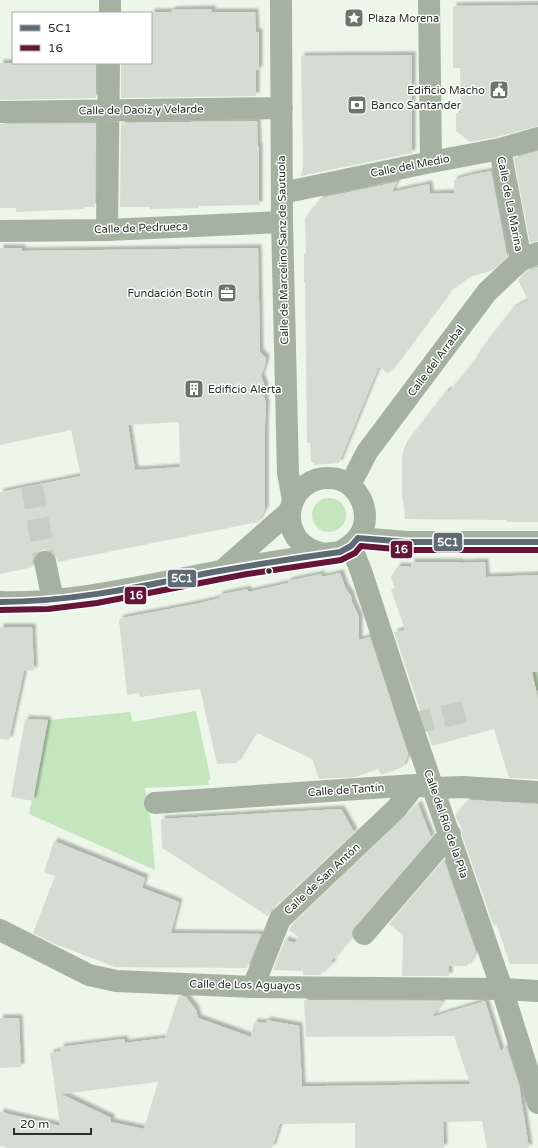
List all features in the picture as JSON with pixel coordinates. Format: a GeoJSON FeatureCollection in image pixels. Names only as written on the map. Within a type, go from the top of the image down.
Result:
{"type":"FeatureCollection","features":[{"type":"Feature","properties":{"kind":"street"},"geometry":{"type":"LineString","coordinates":[[110,0],[110,12]]}},
{"type":"Feature","properties":{"kind":"street","name":"Calle de Marcelino Sanz de Sautuola"},"geometry":{"type":"LineString","coordinates":[[281,0],[282,222],[288,472],[291,505]]}},
{"type":"Feature","properties":{"kind":"street"},"geometry":{"type":"LineString","coordinates":[[429,0],[431,162]]}},
{"type":"Feature","properties":{"kind":"street"},"geometry":{"type":"LineString","coordinates":[[107,230],[109,64]]}},
{"type":"Feature","properties":{"kind":"street","name":"Calle de Daoíz y Velarde"},"geometry":{"type":"LineString","coordinates":[[0,112],[282,108]]}},
{"type":"Feature","properties":{"kind":"street","name":"Calle del Medio"},"geometry":{"type":"LineString","coordinates":[[282,193],[500,149],[538,138]]}},
{"type":"Feature","properties":{"kind":"street","name":"Calle de La Marina"},"geometry":{"type":"LineString","coordinates":[[500,149],[529,257]]}},
{"type":"Feature","properties":{"kind":"street","name":"Calle de Pedrueca"},"geometry":{"type":"LineString","coordinates":[[0,231],[107,230],[282,222]]}},
{"type":"Feature","properties":{"kind":"street","name":"Calle del Arrabal"},"geometry":{"type":"LineString","coordinates":[[350,485],[368,452],[487,292],[529,257]]}},
{"type":"Feature","properties":{"kind":"street"},"geometry":{"type":"LineString","coordinates":[[0,602],[19,603],[84,597],[223,570],[340,552],[354,542],[363,530],[365,512],[363,503],[358,494],[350,485],[334,478],[317,479],[304,486],[298,492],[291,505],[223,570]]}},
{"type":"Feature","properties":{"kind":"street"},"geometry":{"type":"LineString","coordinates":[[291,505],[290,522],[294,535],[305,547],[315,552],[326,554]]}},
{"type":"Feature","properties":{"kind":"street"},"geometry":{"type":"LineString","coordinates":[[354,542],[538,542]]}},
{"type":"Feature","properties":{"kind":"street","name":"Calle del Río de la Pila"},"geometry":{"type":"LineString","coordinates":[[354,542],[361,571],[411,724],[424,787],[450,834],[502,989],[538,1103]]}},
{"type":"Feature","properties":{"kind":"street"},"geometry":{"type":"LineString","coordinates":[[45,562],[53,600]]}},
{"type":"Feature","properties":{"kind":"street","name":"Calle de Tantín"},"geometry":{"type":"LineString","coordinates":[[155,803],[424,787],[538,792]]}},
{"type":"Feature","properties":{"kind":"street","name":"Calle de San Antón"},"geometry":{"type":"LineString","coordinates":[[253,986],[280,919],[396,809],[424,787]]}},
{"type":"Feature","properties":{"kind":"street"},"geometry":{"type":"LineString","coordinates":[[364,934],[450,834]]}},
{"type":"Feature","properties":{"kind":"street","name":"Calle de Los Aguayos"},"geometry":{"type":"LineString","coordinates":[[0,930],[89,975],[116,981],[253,986],[502,989],[538,991]]}},
{"type":"Feature","properties":{"kind":"green space"},"geometry":{"type":"Polygon","coordinates":[[[326,498],[332,498],[341,503],[345,509],[345,521],[341,527],[332,532],[326,532],[317,527],[312,518],[312,512],[317,503],[326,498]]]}},
{"type":"Feature","properties":{"kind":"green space"},"geometry":{"type":"Polygon","coordinates":[[[538,671],[538,690],[536,691],[532,672],[538,671]]]}},
{"type":"Feature","properties":{"kind":"green space"},"geometry":{"type":"Polygon","coordinates":[[[196,711],[211,780],[208,780],[209,785],[145,788],[151,823],[155,870],[29,814],[48,720],[130,712],[133,722],[196,711]]]}},
{"type":"Feature","properties":{"kind":"building","name":"Edificio Macho"},"geometry":{"type":"Polygon","coordinates":[[[538,5],[538,126],[497,137],[470,142],[456,131],[456,113],[461,113],[460,68],[453,68],[453,6],[538,5]]]}},
{"type":"Feature","properties":{"kind":"building"},"geometry":{"type":"Polygon","coordinates":[[[212,9],[212,12],[255,12],[256,32],[259,32],[259,70],[256,70],[256,96],[121,98],[121,64],[152,64],[152,12],[171,12],[171,10],[212,9]]]}},
{"type":"Feature","properties":{"kind":"building","name":"Banco Santander"},"geometry":{"type":"Polygon","coordinates":[[[412,55],[412,153],[301,176],[303,165],[301,56],[412,55]]]}},
{"type":"Feature","properties":{"kind":"building"},"geometry":{"type":"Polygon","coordinates":[[[0,63],[96,64],[96,98],[0,100],[0,63]]]}},
{"type":"Feature","properties":{"kind":"building"},"geometry":{"type":"Polygon","coordinates":[[[257,121],[259,146],[259,205],[199,206],[199,208],[150,209],[150,207],[120,207],[121,123],[257,121]]]}},
{"type":"Feature","properties":{"kind":"building"},"geometry":{"type":"Polygon","coordinates":[[[96,123],[95,207],[84,207],[84,209],[16,212],[16,208],[0,208],[0,124],[96,123]]]}},
{"type":"Feature","properties":{"kind":"building"},"geometry":{"type":"Polygon","coordinates":[[[538,151],[538,241],[530,243],[514,158],[538,151]]]}},
{"type":"Feature","properties":{"kind":"building"},"geometry":{"type":"Polygon","coordinates":[[[491,171],[507,256],[493,270],[470,277],[449,292],[388,374],[379,366],[339,463],[314,465],[315,462],[311,462],[310,443],[307,443],[304,282],[304,253],[306,253],[305,218],[321,198],[397,182],[392,192],[429,184],[430,194],[454,193],[454,180],[491,171]]]}},
{"type":"Feature","properties":{"kind":"building"},"geometry":{"type":"Polygon","coordinates":[[[0,248],[22,248],[22,251],[258,248],[260,352],[266,358],[261,376],[265,387],[264,396],[266,404],[265,509],[258,522],[58,562],[54,553],[49,550],[43,550],[37,552],[33,558],[33,567],[0,574],[0,492],[81,476],[71,430],[0,445],[0,248]],[[179,422],[128,425],[135,470],[180,467],[179,422]]]}},
{"type":"Feature","properties":{"kind":"building"},"geometry":{"type":"Polygon","coordinates":[[[538,267],[538,522],[507,522],[507,520],[405,519],[402,499],[402,459],[403,451],[407,442],[447,390],[449,392],[478,356],[477,355],[512,309],[528,300],[518,280],[528,271],[538,267]]]}},
{"type":"Feature","properties":{"kind":"building"},"geometry":{"type":"Polygon","coordinates":[[[411,562],[485,562],[486,577],[538,575],[538,671],[532,672],[538,699],[538,779],[509,778],[494,729],[432,746],[394,632],[405,630],[391,589],[395,588],[391,577],[398,566],[411,567],[411,562]]]}},
{"type":"Feature","properties":{"kind":"building"},"geometry":{"type":"Polygon","coordinates":[[[340,573],[359,617],[359,640],[370,637],[408,754],[403,767],[381,775],[378,769],[356,777],[319,779],[312,759],[255,732],[236,763],[217,764],[200,689],[140,697],[139,693],[127,695],[119,620],[122,618],[200,603],[220,598],[219,595],[247,589],[248,592],[321,574],[322,577],[340,573]]]}},
{"type":"Feature","properties":{"kind":"building"},"geometry":{"type":"Polygon","coordinates":[[[0,627],[32,627],[34,670],[24,671],[9,740],[0,739],[0,627]]]}},
{"type":"Feature","properties":{"kind":"building"},"geometry":{"type":"Polygon","coordinates":[[[25,719],[48,720],[33,801],[11,797],[25,719]]]}},
{"type":"Feature","properties":{"kind":"building"},"geometry":{"type":"Polygon","coordinates":[[[469,800],[538,804],[538,964],[510,964],[496,923],[494,927],[462,835],[462,830],[455,815],[469,800]]]}},
{"type":"Feature","properties":{"kind":"building"},"geometry":{"type":"Polygon","coordinates":[[[418,804],[431,837],[355,926],[352,931],[352,937],[331,961],[333,963],[320,975],[303,975],[303,971],[273,970],[285,940],[295,943],[298,937],[289,930],[291,926],[418,804]]]}},
{"type":"Feature","properties":{"kind":"building"},"geometry":{"type":"Polygon","coordinates":[[[341,809],[354,832],[271,910],[268,916],[162,848],[161,819],[341,809]]]}},
{"type":"Feature","properties":{"kind":"building"},"geometry":{"type":"Polygon","coordinates":[[[54,841],[145,878],[142,888],[179,902],[171,933],[261,934],[247,968],[115,967],[55,944],[33,933],[55,876],[44,872],[54,841]]]}},
{"type":"Feature","properties":{"kind":"building"},"geometry":{"type":"Polygon","coordinates":[[[444,860],[476,952],[467,966],[449,966],[449,976],[402,976],[403,935],[389,924],[444,860]]]}},
{"type":"Feature","properties":{"kind":"building"},"geometry":{"type":"Polygon","coordinates":[[[179,996],[186,997],[196,1010],[198,1018],[251,1037],[254,1022],[266,1023],[266,1020],[299,1026],[302,1086],[470,1084],[454,1036],[306,1037],[304,1000],[443,1001],[432,1017],[485,1001],[501,1052],[506,1045],[519,1085],[529,1148],[487,1148],[482,1121],[443,1122],[444,1148],[355,1148],[355,1123],[280,1124],[272,1148],[9,1148],[0,1146],[0,1112],[60,1126],[50,1053],[61,1051],[60,1047],[124,1039],[125,1043],[165,1038],[179,996]],[[158,1082],[61,1094],[111,1118],[111,1122],[144,1129],[158,1082]]]}},
{"type":"Feature","properties":{"kind":"building"},"geometry":{"type":"Polygon","coordinates":[[[0,1018],[19,1018],[21,1067],[0,1068],[0,1018]]]}},
{"type":"Feature","properties":{"kind":"tunnel"},"geometry":{"type":"LineString","coordinates":[[32,486],[45,562]]}},
{"type":"Feature","properties":{"kind":"tunnel"},"geometry":{"type":"LineString","coordinates":[[411,724],[472,710]]}},
{"type":"Feature","properties":{"kind":"transit line","name":"5C1"},"geometry":{"type":"LineString","coordinates":[[358,538],[407,542],[538,542]]}},
{"type":"Feature","properties":{"kind":"transit line","name":"5C1"},"geometry":{"type":"LineString","coordinates":[[0,602],[79,597],[241,567],[340,552],[351,546],[358,538]]}},
{"type":"Feature","properties":{"kind":"transit line","name":"16"},"geometry":{"type":"LineString","coordinates":[[0,610],[48,609],[97,603],[247,574],[341,560],[355,553],[361,546],[407,550],[538,550]]}},
{"type":"Feature","properties":{"kind":"place","name":"Plaza Morena"},"geometry":{"type":"Point","coordinates":[354,18]}},
{"type":"Feature","properties":{"kind":"place","name":"Edificio Macho"},"geometry":{"type":"Point","coordinates":[499,90]}},
{"type":"Feature","properties":{"kind":"place","name":"Banco Santander"},"geometry":{"type":"Point","coordinates":[357,105]}},
{"type":"Feature","properties":{"kind":"place","name":"Fundación Botín"},"geometry":{"type":"Point","coordinates":[227,293]}},
{"type":"Feature","properties":{"kind":"place","name":"Edificio Alerta"},"geometry":{"type":"Point","coordinates":[194,389]}}]}
